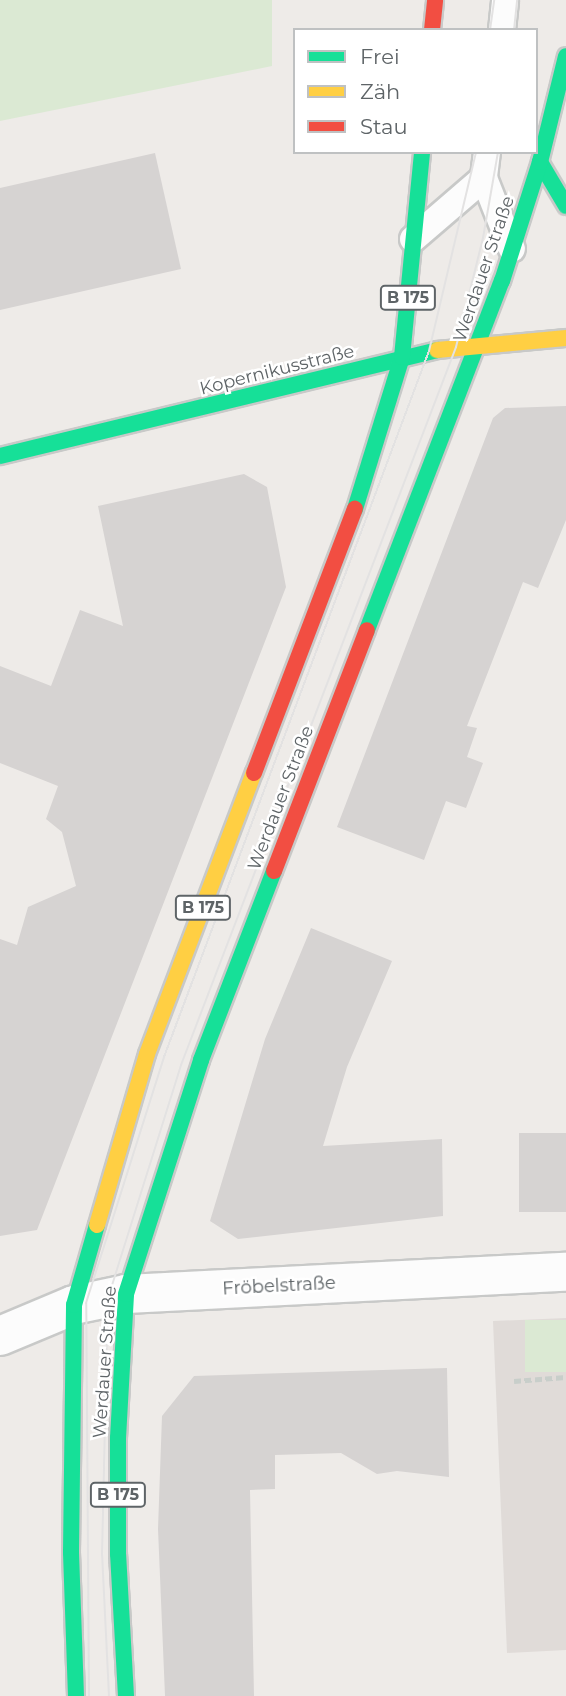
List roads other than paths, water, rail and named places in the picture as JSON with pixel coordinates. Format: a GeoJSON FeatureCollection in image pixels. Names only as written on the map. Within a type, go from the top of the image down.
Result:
{"type":"FeatureCollection","features":[{"type":"Feature","properties":{"kind":"main road"},"geometry":{"type":"LineString","coordinates":[[432,28],[435,0]]}},
{"type":"Feature","properties":{"kind":"main road","name":"Werdauer Straße"},"geometry":{"type":"LineString","coordinates":[[126,1696],[118,1489],[126,1294],[201,1060],[478,346],[540,162],[566,56]]}},
{"type":"Feature","properties":{"kind":"main road","name":"Werdauer Straße"},"geometry":{"type":"LineString","coordinates":[[76,1696],[71,1552],[74,1305],[147,1054],[352,518],[402,357],[422,154]]}},
{"type":"Feature","properties":{"kind":"main road"},"geometry":{"type":"LineString","coordinates":[[540,162],[566,206]]}},
{"type":"Feature","properties":{"kind":"main road","name":"Kopernikusstraße"},"geometry":{"type":"LineString","coordinates":[[0,456],[263,395],[402,357],[478,346],[566,338]]}},
{"type":"Feature","properties":{"kind":"street","name":"Fröbelstraße"},"geometry":{"type":"LineString","coordinates":[[0,1336],[74,1305],[126,1294],[566,1272]]}},
{"type":"Feature","properties":{"kind":"lane"},"geometry":{"type":"LineString","coordinates":[[502,28],[505,0]]}},
{"type":"Feature","properties":{"kind":"lane"},"geometry":{"type":"LineString","coordinates":[[413,239],[486,165],[512,249]]}},
{"type":"Feature","properties":{"kind":"tram line"},"geometry":{"type":"LineString","coordinates":[[490,28],[494,0]]}},
{"type":"Feature","properties":{"kind":"tram line"},"geometry":{"type":"LineString","coordinates":[[514,28],[517,0]]}},
{"type":"Feature","properties":{"kind":"tram line"},"geometry":{"type":"LineString","coordinates":[[89,1696],[86,1303],[164,1057],[429,351],[476,154]]}},
{"type":"Feature","properties":{"kind":"tram line"},"geometry":{"type":"LineString","coordinates":[[109,1696],[102,1555],[108,1298],[181,1065],[456,347],[483,238],[498,154]]}}]}
